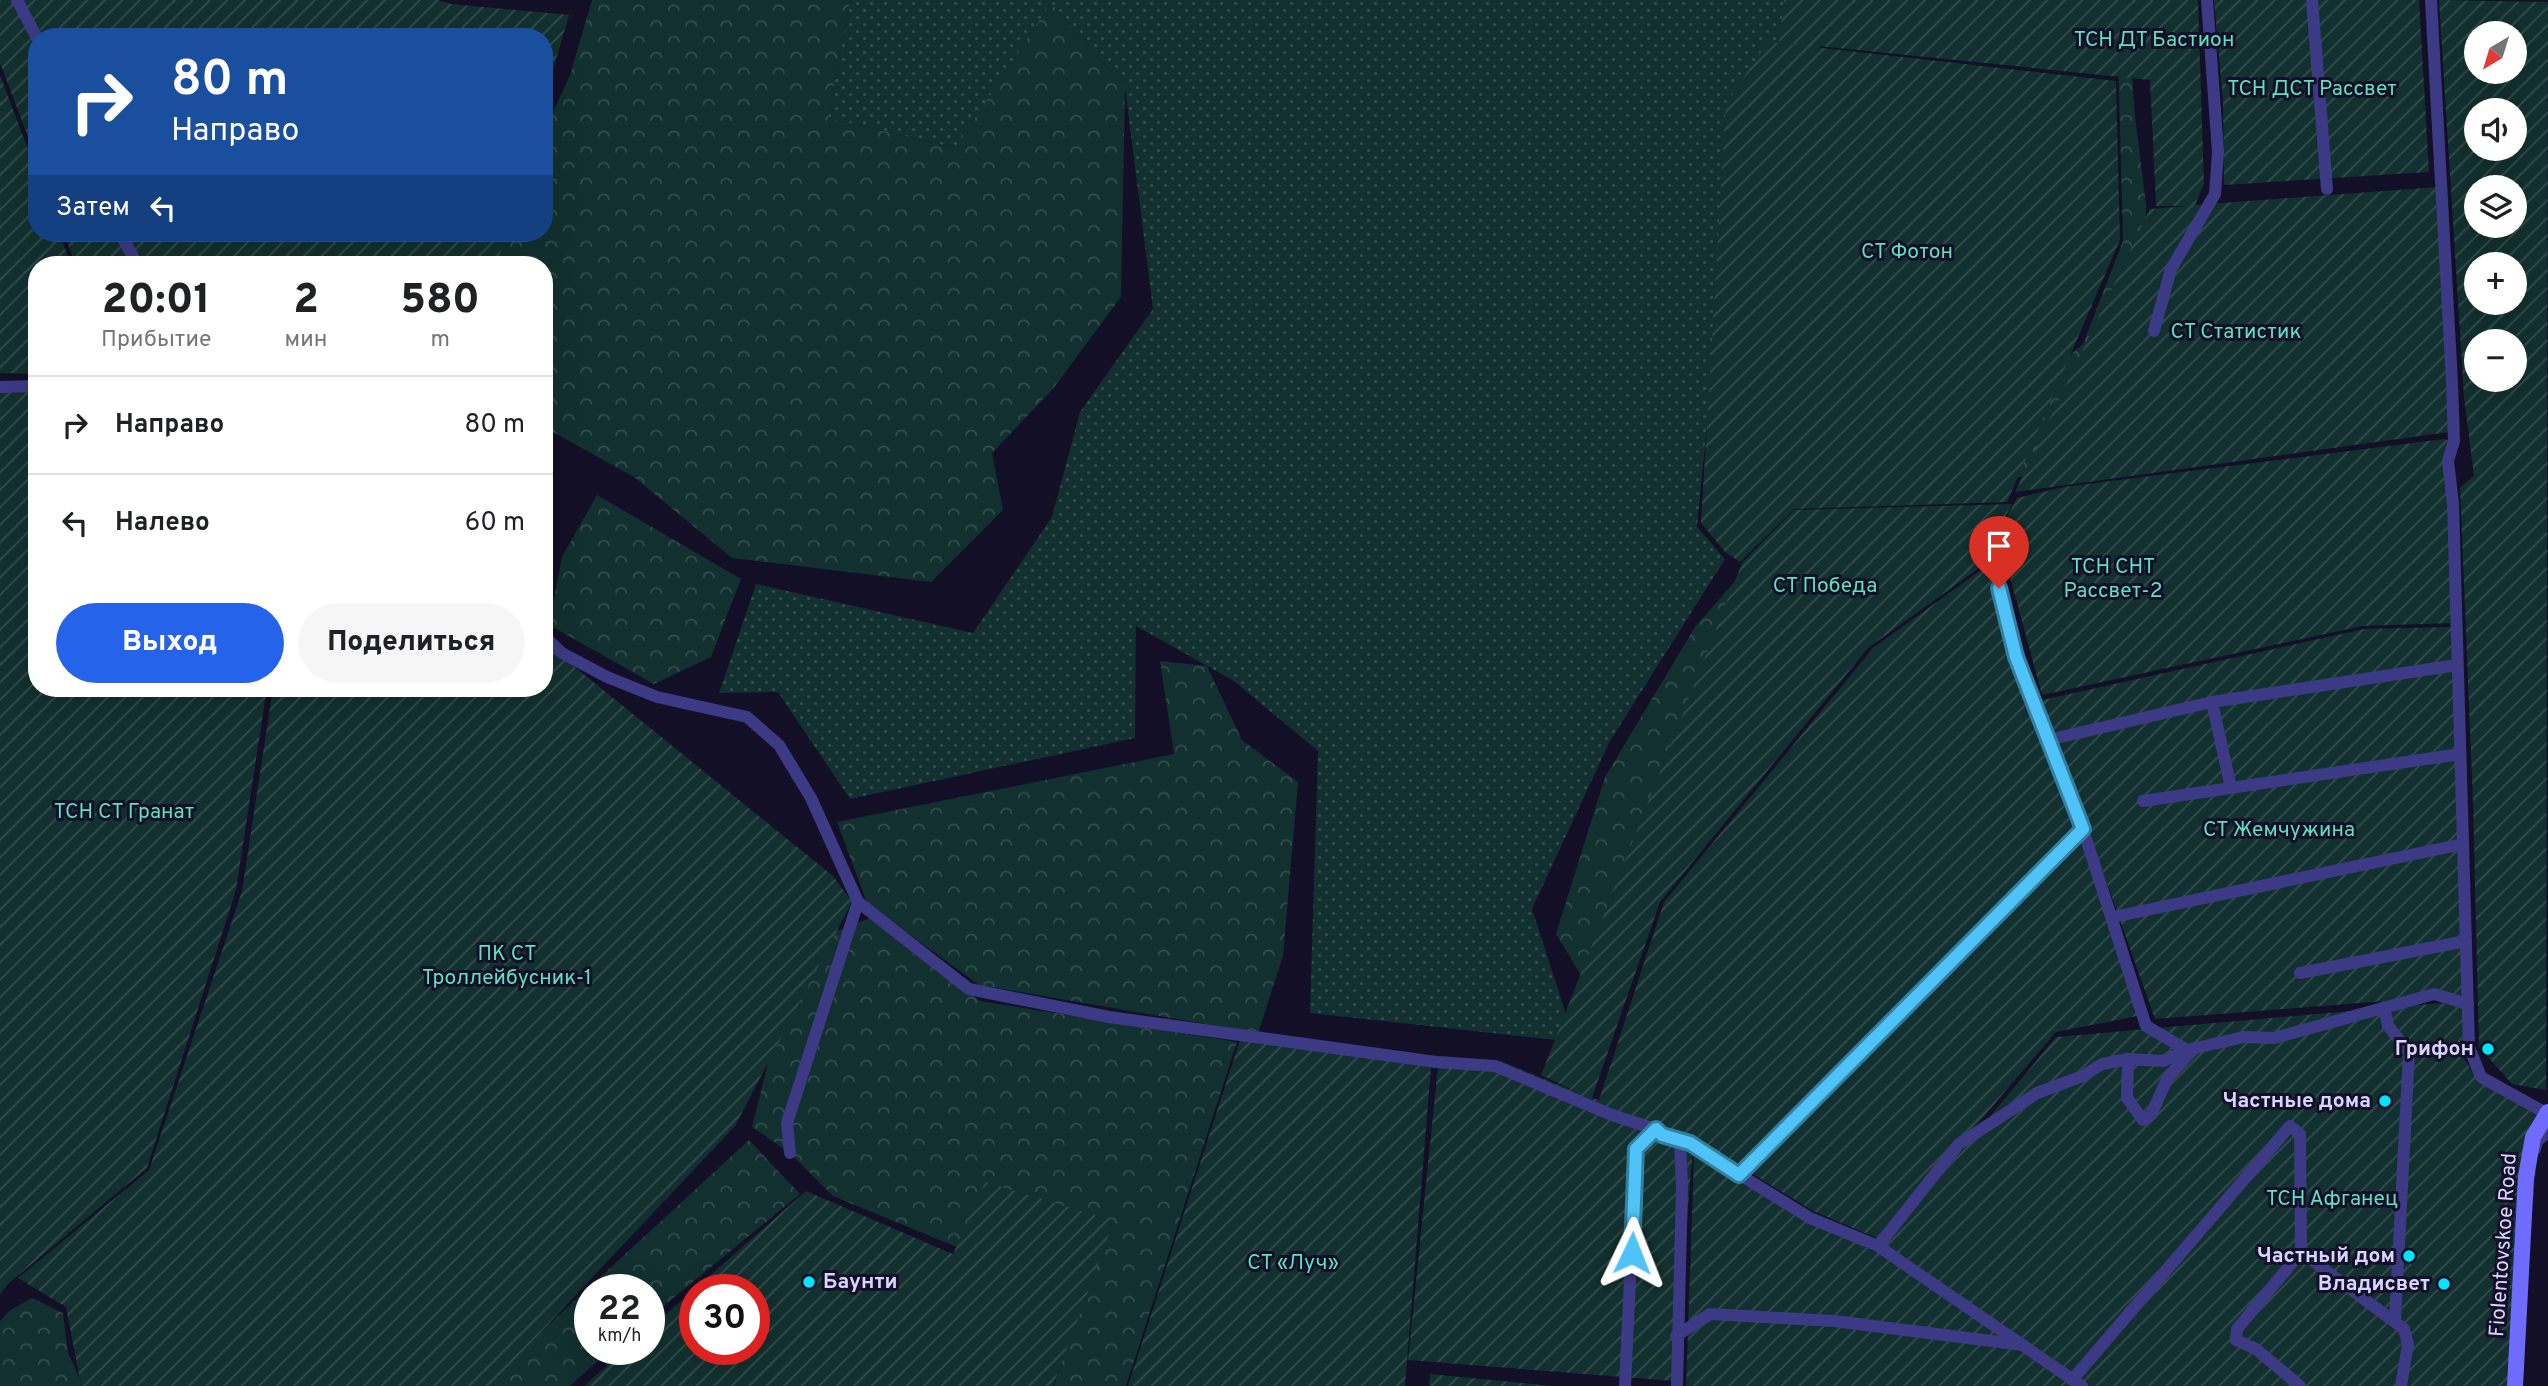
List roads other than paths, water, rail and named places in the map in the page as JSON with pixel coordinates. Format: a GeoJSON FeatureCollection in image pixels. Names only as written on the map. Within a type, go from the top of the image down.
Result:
{"type":"FeatureCollection","features":[{"type":"Feature","properties":{"kind":"main road","name":"Fiolentovskoe Road"},"geometry":{"type":"LineString","coordinates":[[2515,1386],[2526,1177],[2533,1137],[2547,1112]]}},
{"type":"Feature","properties":{"kind":"street"},"geometry":{"type":"LineString","coordinates":[[17,0],[32,28]]}},
{"type":"Feature","properties":{"kind":"street"},"geometry":{"type":"LineString","coordinates":[[2154,331],[2171,269],[2215,194],[2218,152],[2207,0]]}},
{"type":"Feature","properties":{"kind":"street"},"geometry":{"type":"LineString","coordinates":[[2312,0],[2327,189]]}},
{"type":"Feature","properties":{"kind":"street"},"geometry":{"type":"LineString","coordinates":[[2431,0],[2452,383],[2454,441],[2448,461],[2453,504],[2469,1046],[2481,1077],[2547,1112]]}},
{"type":"Feature","properties":{"kind":"street"},"geometry":{"type":"LineString","coordinates":[[0,387],[28,386]]}},
{"type":"Feature","properties":{"kind":"street"},"geometry":{"type":"LineString","coordinates":[[1993,565],[2016,657],[2083,829],[2146,1026],[2191,1049]]}},
{"type":"Feature","properties":{"kind":"street"},"geometry":{"type":"LineString","coordinates":[[553,644],[562,653],[607,677],[657,697],[747,717],[779,745],[811,798],[858,902],[969,989],[1122,1018],[1436,1062],[1495,1066],[1612,1115],[1656,1129],[1662,1135],[1681,1140],[1810,1218],[1878,1246],[2027,1345],[2077,1383],[2290,1126],[2300,1134],[2301,1252],[2237,1329],[2236,1340],[2256,1349],[2300,1386]]}},
{"type":"Feature","properties":{"kind":"street"},"geometry":{"type":"LineString","coordinates":[[2048,740],[2213,702],[2458,665]]}},
{"type":"Feature","properties":{"kind":"street"},"geometry":{"type":"LineString","coordinates":[[2213,702],[2231,788]]}},
{"type":"Feature","properties":{"kind":"street"},"geometry":{"type":"LineString","coordinates":[[2143,801],[2460,754]]}},
{"type":"Feature","properties":{"kind":"street"},"geometry":{"type":"LineString","coordinates":[[1739,1175],[2083,829]]}},
{"type":"Feature","properties":{"kind":"street"},"geometry":{"type":"LineString","coordinates":[[2113,917],[2463,844]]}},
{"type":"Feature","properties":{"kind":"street"},"geometry":{"type":"LineString","coordinates":[[790,1153],[786,1123],[858,902]]}},
{"type":"Feature","properties":{"kind":"street"},"geometry":{"type":"LineString","coordinates":[[2300,973],[2466,941]]}},
{"type":"Feature","properties":{"kind":"street"},"geometry":{"type":"LineString","coordinates":[[1878,1246],[1959,1144],[2037,1093],[2082,1076],[2102,1065],[2128,1059],[2163,1061],[2191,1049],[2244,1037],[2274,1038],[2434,993],[2468,1004]]}},
{"type":"Feature","properties":{"kind":"street"},"geometry":{"type":"LineString","coordinates":[[2384,1007],[2388,1027],[2409,1052],[2395,1320]]}},
{"type":"Feature","properties":{"kind":"street"},"geometry":{"type":"LineString","coordinates":[[2128,1059],[2127,1098],[2143,1120],[2151,1115],[2168,1077],[2191,1049]]}},
{"type":"Feature","properties":{"kind":"street"},"geometry":{"type":"LineString","coordinates":[[1625,1386],[1636,1149],[1656,1129]]}},
{"type":"Feature","properties":{"kind":"street"},"geometry":{"type":"LineString","coordinates":[[2526,1177],[2537,1141],[2548,1132]]}},
{"type":"Feature","properties":{"kind":"street"},"geometry":{"type":"LineString","coordinates":[[1677,1386],[1681,1140]]}},
{"type":"Feature","properties":{"kind":"street"},"geometry":{"type":"LineString","coordinates":[[2301,1252],[2404,1329],[2408,1344],[2401,1386]]}},
{"type":"Feature","properties":{"kind":"street"},"geometry":{"type":"LineString","coordinates":[[1676,1336],[1710,1314],[1834,1321],[2027,1345]]}},
{"type":"Feature","properties":{"kind":"place","name":"Грифон"},"geometry":{"type":"Point","coordinates":[2488,1049]}},
{"type":"Feature","properties":{"kind":"place","name":"Частные дома"},"geometry":{"type":"Point","coordinates":[2385,1101]}},
{"type":"Feature","properties":{"kind":"place","name":"Частный дом"},"geometry":{"type":"Point","coordinates":[2409,1256]}},
{"type":"Feature","properties":{"kind":"place","name":"Баунти"},"geometry":{"type":"Point","coordinates":[809,1282]}},
{"type":"Feature","properties":{"kind":"place","name":"Владисвет"},"geometry":{"type":"Point","coordinates":[2444,1284]}},
{"type":"Feature","properties":{"kind":"park label","name":"ТСН ДТ Бастион"},"geometry":{"type":"Point","coordinates":[2154,40]}},
{"type":"Feature","properties":{"kind":"park label","name":"ТСН ДСТ Рассвет"},"geometry":{"type":"Point","coordinates":[2312,89]}},
{"type":"Feature","properties":{"kind":"park label","name":"СТ Фотон"},"geometry":{"type":"Point","coordinates":[1907,252]}},
{"type":"Feature","properties":{"kind":"park label","name":"СТ Статистик"},"geometry":{"type":"Point","coordinates":[2236,332]}},
{"type":"Feature","properties":{"kind":"park label","name":"ТСН СНТ Рассвет-2"},"geometry":{"type":"Point","coordinates":[2113,579]}},
{"type":"Feature","properties":{"kind":"park label","name":"СТ Победа"},"geometry":{"type":"Point","coordinates":[1825,586]}},
{"type":"Feature","properties":{"kind":"park label","name":"ТСН СТ Гранат"},"geometry":{"type":"Point","coordinates":[124,812]}},
{"type":"Feature","properties":{"kind":"park label","name":"СТ Жемчужина"},"geometry":{"type":"Point","coordinates":[2279,830]}},
{"type":"Feature","properties":{"kind":"park label","name":"ПК СТ Троллейбусник-1"},"geometry":{"type":"Point","coordinates":[507,966]}},
{"type":"Feature","properties":{"kind":"park label","name":"ТСН Афганец"},"geometry":{"type":"Point","coordinates":[2332,1199]}},
{"type":"Feature","properties":{"kind":"park label","name":"СТ «Луч»"},"geometry":{"type":"Point","coordinates":[1293,1263]}}]}
